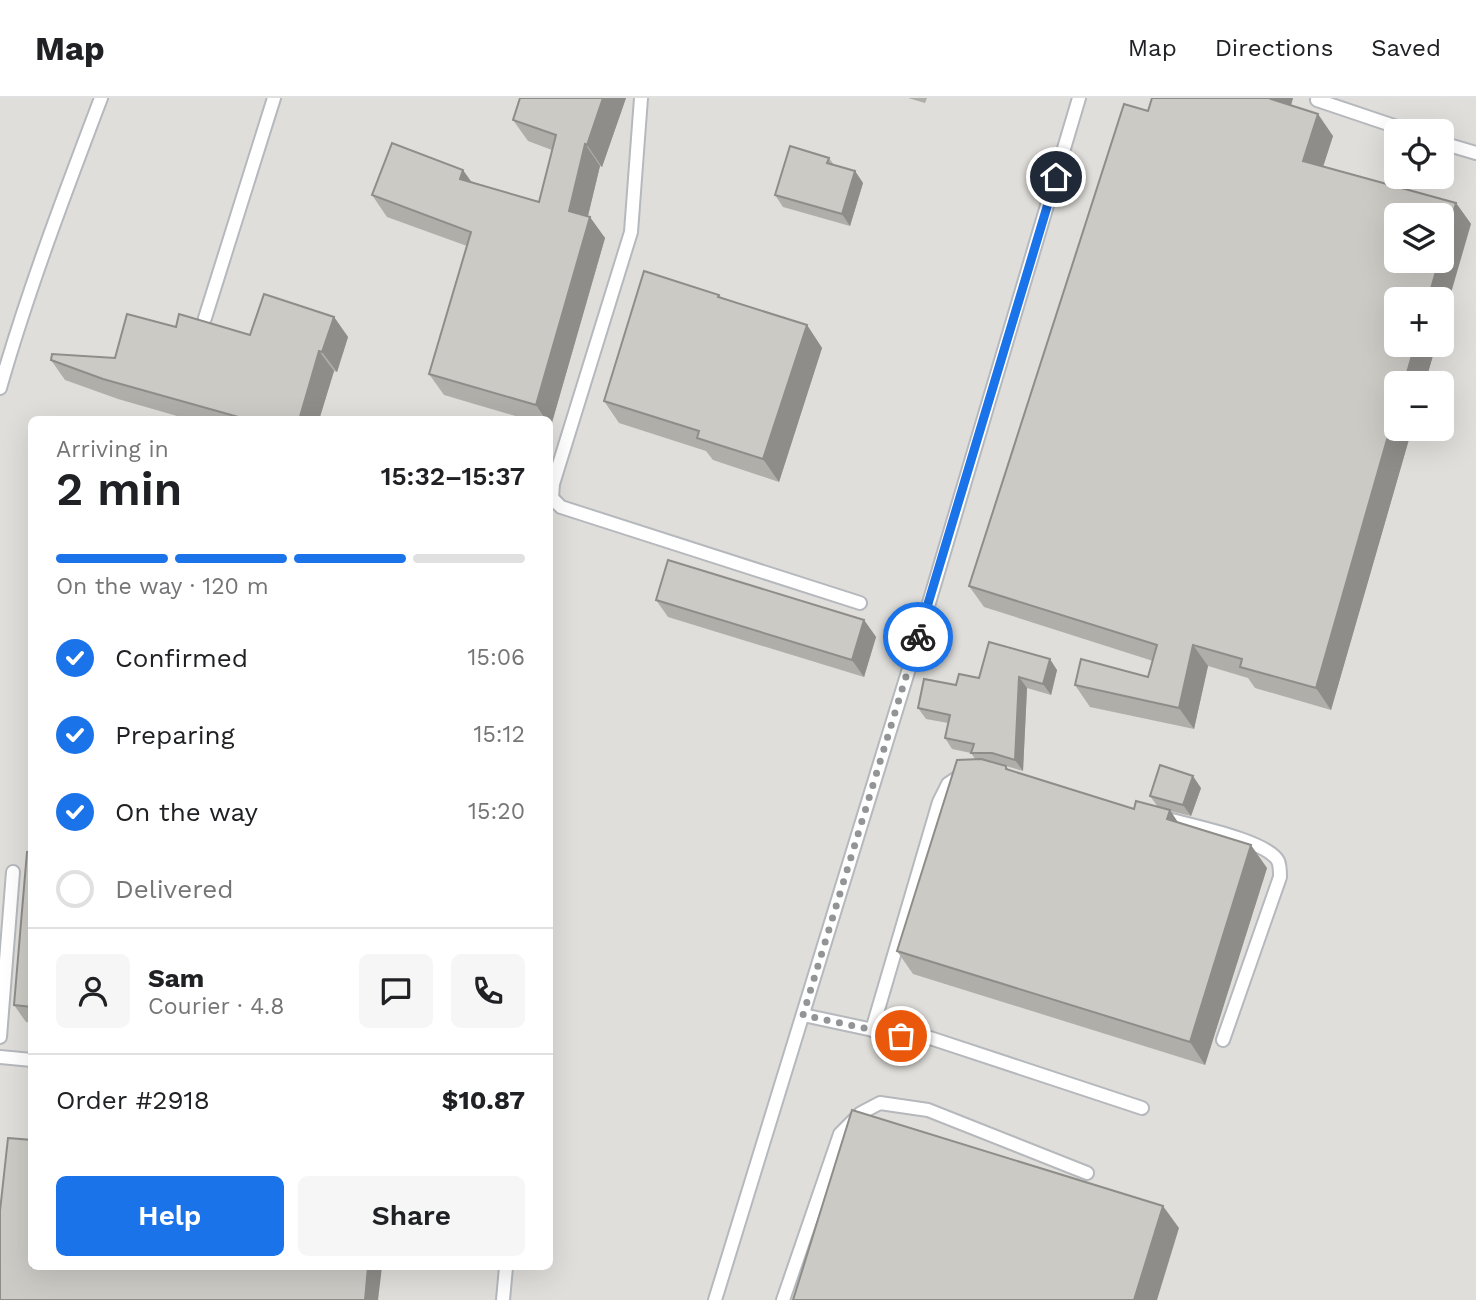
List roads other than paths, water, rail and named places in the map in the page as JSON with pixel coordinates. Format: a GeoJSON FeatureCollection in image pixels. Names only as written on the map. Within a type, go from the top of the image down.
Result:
{"type":"FeatureCollection","features":[{"type":"Feature","properties":{"kind":"lane"},"geometry":{"type":"LineString","coordinates":[[0,388],[71,176],[101,98]]}},
{"type":"Feature","properties":{"kind":"lane"},"geometry":{"type":"LineString","coordinates":[[205,318],[274,98]]}},
{"type":"Feature","properties":{"kind":"lane"},"geometry":{"type":"LineString","coordinates":[[553,484],[631,232],[641,98]]}},
{"type":"Feature","properties":{"kind":"lane"},"geometry":{"type":"LineString","coordinates":[[715,1300],[1079,98]]}},
{"type":"Feature","properties":{"kind":"lane"},"geometry":{"type":"LineString","coordinates":[[1317,100],[1384,123]]}},
{"type":"Feature","properties":{"kind":"lane"},"geometry":{"type":"LineString","coordinates":[[1454,147],[1476,153]]}},
{"type":"Feature","properties":{"kind":"lane"},"geometry":{"type":"LineString","coordinates":[[553,499],[561,507],[860,603]]}},
{"type":"Feature","properties":{"kind":"lane"},"geometry":{"type":"LineString","coordinates":[[872,1030],[939,802],[948,784],[963,774],[974,774]]}},
{"type":"Feature","properties":{"kind":"lane"},"geometry":{"type":"LineString","coordinates":[[1154,816],[1245,840],[1268,850],[1278,862],[1280,877],[1223,1040]]}},
{"type":"Feature","properties":{"kind":"lane"},"geometry":{"type":"LineString","coordinates":[[0,1037],[13,873]]}},
{"type":"Feature","properties":{"kind":"lane"},"geometry":{"type":"LineString","coordinates":[[803,1015],[901,1036],[921,1035],[1142,1108]]}},
{"type":"Feature","properties":{"kind":"lane"},"geometry":{"type":"LineString","coordinates":[[0,1057],[28,1060]]}},
{"type":"Feature","properties":{"kind":"lane"},"geometry":{"type":"LineString","coordinates":[[783,1300],[840,1134],[861,1113],[880,1103],[928,1110],[1087,1173]]}},
{"type":"Feature","properties":{"kind":"lane"},"geometry":{"type":"LineString","coordinates":[[503,1300],[506,1270]]}}]}
